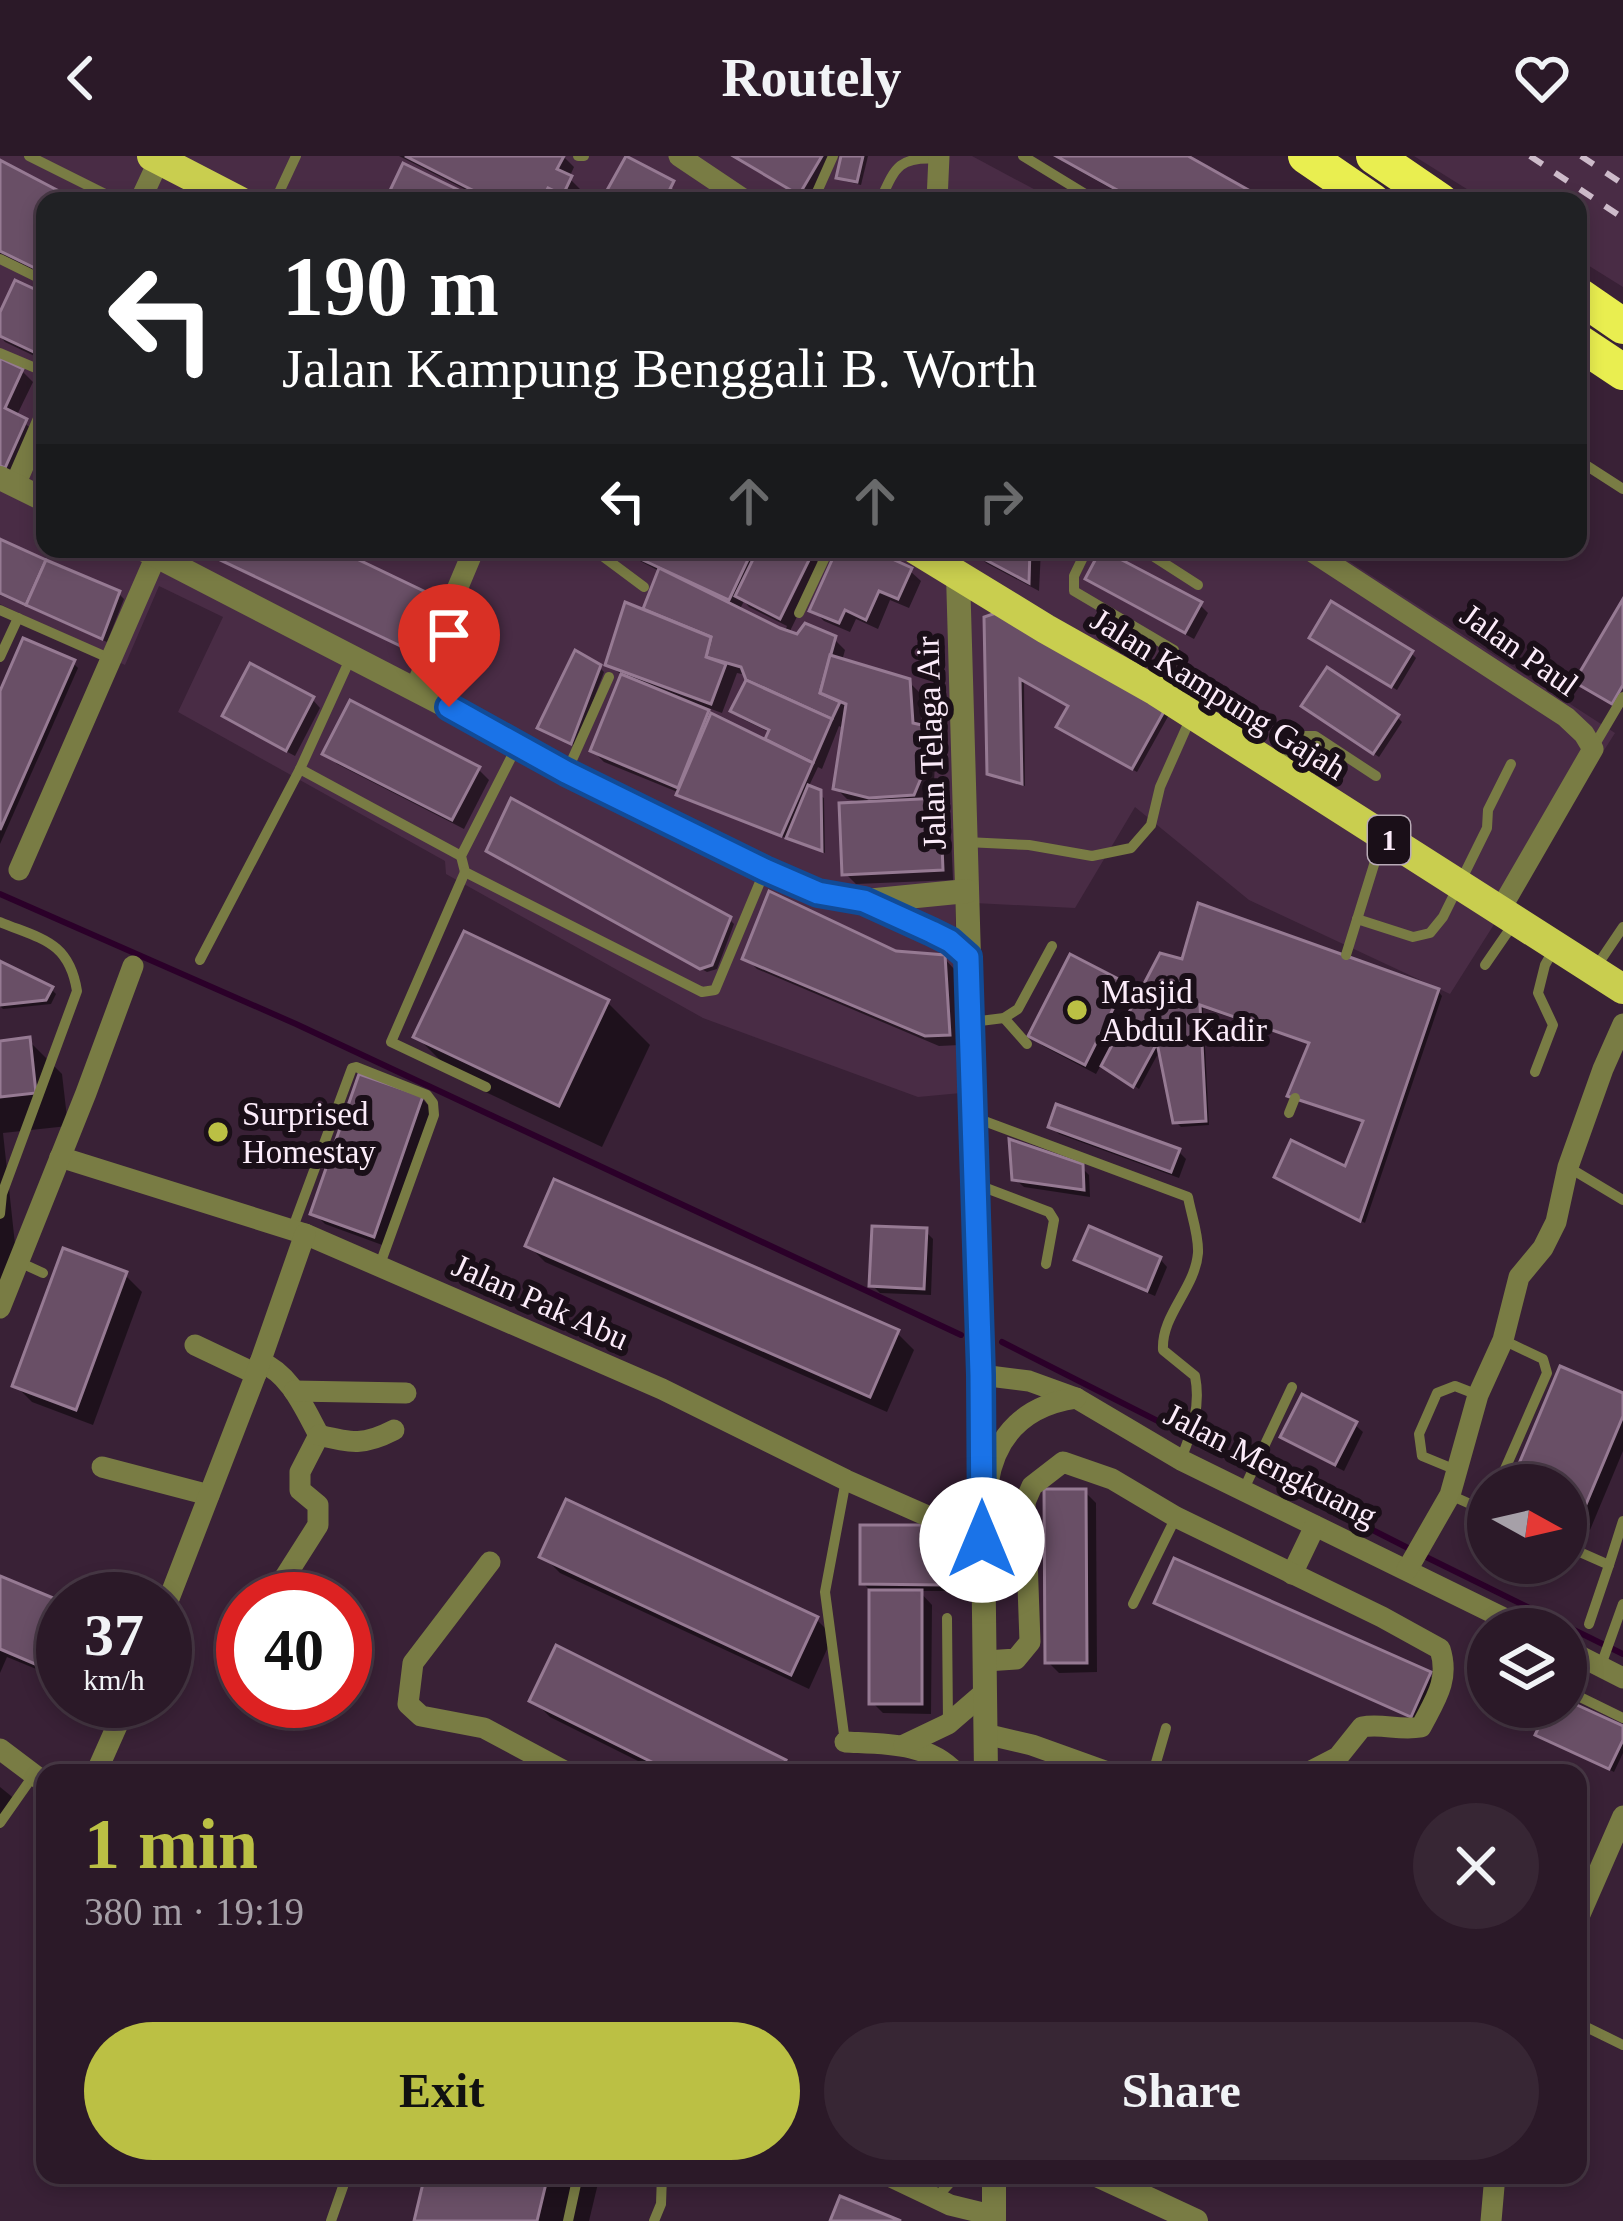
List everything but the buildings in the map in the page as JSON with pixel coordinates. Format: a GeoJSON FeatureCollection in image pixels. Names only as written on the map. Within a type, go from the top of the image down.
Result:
{"type":"FeatureCollection","features":[{"type":"Feature","properties":{"kind":"highway"},"geometry":{"type":"LineString","coordinates":[[1306,156],[1359,192]]}},
{"type":"Feature","properties":{"kind":"highway"},"geometry":{"type":"LineString","coordinates":[[1374,156],[1427,192]]}},
{"type":"Feature","properties":{"kind":"highway"},"geometry":{"type":"LineString","coordinates":[[1587,301],[1623,326]]}},
{"type":"Feature","properties":{"kind":"highway"},"geometry":{"type":"LineString","coordinates":[[1587,347],[1623,372]]}},
{"type":"Feature","properties":{"kind":"main road"},"geometry":{"type":"LineString","coordinates":[[155,158],[221,192]]}},
{"type":"Feature","properties":{"kind":"main road","name":"Jalan Kampung Gajah"},"geometry":{"type":"LineString","coordinates":[[957,562],[1623,989]]}},
{"type":"Feature","properties":{"kind":"street"},"geometry":{"type":"LineString","coordinates":[[679,156],[733,192]]}},
{"type":"Feature","properties":{"kind":"street"},"geometry":{"type":"LineString","coordinates":[[938,157],[938,192]]}},
{"type":"Feature","properties":{"kind":"street"},"geometry":{"type":"LineString","coordinates":[[143,192],[155,158]]}},
{"type":"Feature","properties":{"kind":"street"},"geometry":{"type":"LineString","coordinates":[[36,432],[8,482],[36,496]]}},
{"type":"Feature","properties":{"kind":"street"},"geometry":{"type":"LineString","coordinates":[[19,870],[111,659],[148,558]]}},
{"type":"Feature","properties":{"kind":"street"},"geometry":{"type":"LineString","coordinates":[[161,558],[415,688],[566,772],[765,870],[818,893],[864,901],[932,932],[968,957]]}},
{"type":"Feature","properties":{"kind":"street"},"geometry":{"type":"LineString","coordinates":[[415,688],[470,558]]}},
{"type":"Feature","properties":{"kind":"street","name":"Jalan Paul"},"geometry":{"type":"LineString","coordinates":[[1322,558],[1566,717],[1593,748],[1508,915]]}},
{"type":"Feature","properties":{"kind":"street","name":"Jalan Telaga Air"},"geometry":{"type":"LineString","coordinates":[[957,562],[981,1375],[986,1764]]}},
{"type":"Feature","properties":{"kind":"street"},"geometry":{"type":"LineString","coordinates":[[864,901],[968,891]]}},
{"type":"Feature","properties":{"kind":"street"},"geometry":{"type":"LineString","coordinates":[[0,1308],[133,966]]}},
{"type":"Feature","properties":{"kind":"street"},"geometry":{"type":"LineString","coordinates":[[1414,1558],[1450,1495],[1478,1395],[1503,1340],[1519,1277],[1544,1248],[1556,1222],[1568,1167],[1623,1024]]}},
{"type":"Feature","properties":{"kind":"street","name":"Jalan Pak Abu"},"geometry":{"type":"LineString","coordinates":[[60,1157],[298,1232],[662,1389],[846,1480],[982,1540]]}},
{"type":"Feature","properties":{"kind":"street"},"geometry":{"type":"LineString","coordinates":[[179,1572],[258,1368],[298,1232]]}},
{"type":"Feature","properties":{"kind":"street"},"geometry":{"type":"LineString","coordinates":[[195,1346],[258,1368],[274,1367],[294,1390],[319,1435],[354,1444],[394,1430]]}},
{"type":"Feature","properties":{"kind":"street","name":"Jalan Mengkuang"},"geometry":{"type":"LineString","coordinates":[[981,1375],[1029,1381],[1076,1398],[1315,1526],[1414,1558],[1493,1608]]}},
{"type":"Feature","properties":{"kind":"street"},"geometry":{"type":"LineString","coordinates":[[294,1390],[406,1393]]}},
{"type":"Feature","properties":{"kind":"street"},"geometry":{"type":"LineString","coordinates":[[982,1540],[989,1475],[998,1449],[1029,1414],[1048,1402],[1076,1398]]}},
{"type":"Feature","properties":{"kind":"street"},"geometry":{"type":"LineString","coordinates":[[289,1572],[319,1525],[318,1504],[300,1490],[300,1472],[319,1435]]}},
{"type":"Feature","properties":{"kind":"street"},"geometry":{"type":"LineString","coordinates":[[986,1661],[1016,1659],[1030,1642],[1025,1502],[1032,1486],[1063,1462],[1112,1479],[1177,1517],[1440,1649],[1444,1684],[1421,1727],[1402,1731],[1362,1726],[1338,1757],[1324,1764]]}},
{"type":"Feature","properties":{"kind":"street"},"geometry":{"type":"LineString","coordinates":[[102,1466],[209,1495]]}},
{"type":"Feature","properties":{"kind":"street"},"geometry":{"type":"LineString","coordinates":[[1292,1574],[1315,1526]]}},
{"type":"Feature","properties":{"kind":"street"},"geometry":{"type":"LineString","coordinates":[[490,1562],[413,1663],[409,1704],[421,1717],[484,1728],[551,1764]]}},
{"type":"Feature","properties":{"kind":"street"},"geometry":{"type":"LineString","coordinates":[[1587,1657],[1623,1678]]}},
{"type":"Feature","properties":{"kind":"street"},"geometry":{"type":"LineString","coordinates":[[904,1745],[948,1724],[985,1692]]}},
{"type":"Feature","properties":{"kind":"street"},"geometry":{"type":"LineString","coordinates":[[100,1764],[116,1728]]}},
{"type":"Feature","properties":{"kind":"street"},"geometry":{"type":"LineString","coordinates":[[986,1734],[1085,1764]]}},
{"type":"Feature","properties":{"kind":"street"},"geometry":{"type":"LineString","coordinates":[[845,1742],[904,1745],[944,1764]]}},
{"type":"Feature","properties":{"kind":"street"},"geometry":{"type":"LineString","coordinates":[[0,1749],[36,1775]]}},
{"type":"Feature","properties":{"kind":"street"},"geometry":{"type":"LineString","coordinates":[[1587,1898],[1623,1816]]}},
{"type":"Feature","properties":{"kind":"street"},"geometry":{"type":"LineString","coordinates":[[905,2184],[950,2206],[994,2219],[994,2184]]}},
{"type":"Feature","properties":{"kind":"street"},"geometry":{"type":"LineString","coordinates":[[1123,2184],[1196,2221]]}},
{"type":"Feature","properties":{"kind":"street"},"geometry":{"type":"LineString","coordinates":[[1491,2221],[1494,2184]]}},
{"type":"Feature","properties":{"kind":"lane"},"geometry":{"type":"LineString","coordinates":[[29,156],[101,192]]}},
{"type":"Feature","properties":{"kind":"lane"},"geometry":{"type":"LineString","coordinates":[[278,192],[296,156]]}},
{"type":"Feature","properties":{"kind":"lane"},"geometry":{"type":"LineString","coordinates":[[816,192],[832,156]]}},
{"type":"Feature","properties":{"kind":"lane"},"geometry":{"type":"LineString","coordinates":[[1023,156],[1082,192]]}},
{"type":"Feature","properties":{"kind":"lane"},"geometry":{"type":"LineString","coordinates":[[884,192],[895,168],[916,157],[938,157]]}},
{"type":"Feature","properties":{"kind":"lane"},"geometry":{"type":"LineString","coordinates":[[0,259],[36,277]]}},
{"type":"Feature","properties":{"kind":"lane"},"geometry":{"type":"LineString","coordinates":[[0,352],[36,368]]}},
{"type":"Feature","properties":{"kind":"lane"},"geometry":{"type":"LineString","coordinates":[[1587,466],[1623,489]]}},
{"type":"Feature","properties":{"kind":"lane"},"geometry":{"type":"LineString","coordinates":[[604,558],[644,587]]}},
{"type":"Feature","properties":{"kind":"lane"},"geometry":{"type":"LineString","coordinates":[[800,613],[825,558]]}},
{"type":"Feature","properties":{"kind":"lane"},"geometry":{"type":"LineString","coordinates":[[1082,558],[1073,576],[1074,591],[1174,650],[1171,667],[1156,691]]}},
{"type":"Feature","properties":{"kind":"lane"},"geometry":{"type":"LineString","coordinates":[[1156,558],[1198,585]]}},
{"type":"Feature","properties":{"kind":"lane"},"geometry":{"type":"LineString","coordinates":[[0,610],[111,659]]}},
{"type":"Feature","properties":{"kind":"lane"},"geometry":{"type":"LineString","coordinates":[[0,657],[18,618]]}},
{"type":"Feature","properties":{"kind":"lane"},"geometry":{"type":"LineString","coordinates":[[200,960],[300,769],[351,657]]}},
{"type":"Feature","properties":{"kind":"lane"},"geometry":{"type":"LineString","coordinates":[[566,772],[609,677]]}},
{"type":"Feature","properties":{"kind":"lane"},"geometry":{"type":"LineString","coordinates":[[1593,748],[1623,697]]}},
{"type":"Feature","properties":{"kind":"lane"},"geometry":{"type":"LineString","coordinates":[[966,842],[1029,845],[1092,856],[1131,848],[1150,825],[1160,787],[1192,714]]}},
{"type":"Feature","properties":{"kind":"lane"},"geometry":{"type":"LineString","coordinates":[[1280,770],[1301,736],[1315,736],[1376,776]]}},
{"type":"Feature","properties":{"kind":"lane"},"geometry":{"type":"LineString","coordinates":[[486,1087],[391,1042],[465,872],[461,856],[518,743]]}},
{"type":"Feature","properties":{"kind":"lane"},"geometry":{"type":"LineString","coordinates":[[1357,919],[1413,937],[1430,933],[1443,917],[1487,827],[1488,809],[1511,764]]}},
{"type":"Feature","properties":{"kind":"lane"},"geometry":{"type":"LineString","coordinates":[[300,769],[461,856]]}},
{"type":"Feature","properties":{"kind":"lane"},"geometry":{"type":"LineString","coordinates":[[1346,955],[1383,836]]}},
{"type":"Feature","properties":{"kind":"lane"},"geometry":{"type":"LineString","coordinates":[[465,872],[702,992],[715,990],[765,870]]}},
{"type":"Feature","properties":{"kind":"lane"},"geometry":{"type":"LineString","coordinates":[[1485,965],[1508,915]]}},
{"type":"Feature","properties":{"kind":"lane"},"geometry":{"type":"LineString","coordinates":[[0,922],[57,946],[74,969],[77,991],[2,1194],[0,1214]]}},
{"type":"Feature","properties":{"kind":"lane"},"geometry":{"type":"LineString","coordinates":[[1594,970],[1623,927]]}},
{"type":"Feature","properties":{"kind":"lane"},"geometry":{"type":"LineString","coordinates":[[972,1022],[1004,1018],[1018,1009],[1052,946]]}},
{"type":"Feature","properties":{"kind":"lane"},"geometry":{"type":"LineString","coordinates":[[1535,1072],[1553,1025],[1538,993],[1556,946]]}},
{"type":"Feature","properties":{"kind":"lane"},"geometry":{"type":"LineString","coordinates":[[1004,1018],[1027,1044]]}},
{"type":"Feature","properties":{"kind":"lane"},"geometry":{"type":"LineString","coordinates":[[298,1232],[352,1068],[428,1095],[434,1115],[380,1267]]}},
{"type":"Feature","properties":{"kind":"lane"},"geometry":{"type":"LineString","coordinates":[[1289,1113],[1295,1098]]}},
{"type":"Feature","properties":{"kind":"lane"},"geometry":{"type":"LineString","coordinates":[[973,1117],[1188,1197],[1198,1251],[1191,1280],[1162,1335],[1163,1350],[1196,1376],[1193,1429],[1183,1454]]}},
{"type":"Feature","properties":{"kind":"lane"},"geometry":{"type":"LineString","coordinates":[[1568,1167],[1623,1200]]}},
{"type":"Feature","properties":{"kind":"lane"},"geometry":{"type":"LineString","coordinates":[[975,1184],[1049,1212],[1054,1220],[1046,1264]]}},
{"type":"Feature","properties":{"kind":"lane"},"geometry":{"type":"LineString","coordinates":[[18,1262],[43,1273]]}},
{"type":"Feature","properties":{"kind":"lane"},"geometry":{"type":"LineString","coordinates":[[1503,1340],[1543,1359],[1547,1373],[1507,1464]]}},
{"type":"Feature","properties":{"kind":"lane"},"geometry":{"type":"LineString","coordinates":[[1456,1470],[1422,1456],[1420,1434],[1437,1393],[1455,1385],[1478,1395]]}},
{"type":"Feature","properties":{"kind":"lane"},"geometry":{"type":"LineString","coordinates":[[1246,1485],[1292,1387]]}},
{"type":"Feature","properties":{"kind":"lane"},"geometry":{"type":"LineString","coordinates":[[845,1742],[825,1592],[846,1480]]}},
{"type":"Feature","properties":{"kind":"lane"},"geometry":{"type":"LineString","coordinates":[[1450,1495],[1467,1502]]}},
{"type":"Feature","properties":{"kind":"lane"},"geometry":{"type":"LineString","coordinates":[[1133,1604],[1177,1517]]}},
{"type":"Feature","properties":{"kind":"lane"},"geometry":{"type":"LineString","coordinates":[[1589,1624],[1623,1521]]}},
{"type":"Feature","properties":{"kind":"lane"},"geometry":{"type":"LineString","coordinates":[[1587,1555],[1609,1565]]}},
{"type":"Feature","properties":{"kind":"lane"},"geometry":{"type":"LineString","coordinates":[[1602,1662],[1623,1604]]}},
{"type":"Feature","properties":{"kind":"lane"},"geometry":{"type":"LineString","coordinates":[[947,1618],[948,1724]]}},
{"type":"Feature","properties":{"kind":"lane"},"geometry":{"type":"LineString","coordinates":[[1587,1700],[1623,1718]]}},
{"type":"Feature","properties":{"kind":"lane"},"geometry":{"type":"LineString","coordinates":[[1156,1764],[1166,1728]]}},
{"type":"Feature","properties":{"kind":"lane"},"geometry":{"type":"LineString","coordinates":[[0,1823],[36,1782]]}},
{"type":"Feature","properties":{"kind":"lane"},"geometry":{"type":"LineString","coordinates":[[1587,2027],[1623,2045]]}},
{"type":"Feature","properties":{"kind":"lane"},"geometry":{"type":"LineString","coordinates":[[331,2221],[344,2184]]}},
{"type":"Feature","properties":{"kind":"lane"},"geometry":{"type":"LineString","coordinates":[[568,2221],[576,2184]]}},
{"type":"Feature","properties":{"kind":"lane"},"geometry":{"type":"LineString","coordinates":[[654,2221],[662,2184]]}},
{"type":"Feature","properties":{"kind":"lane"},"geometry":{"type":"LineString","coordinates":[[935,2199],[949,2184]]}},
{"type":"Feature","properties":{"kind":"shaded area"},"geometry":{"type":"Polygon","coordinates":[[[0,156],[972,156],[1039,192],[36,192],[36,558],[1344,558],[1615,733],[1450,994],[1249,900],[1135,807],[1075,908],[955,902],[961,1093],[918,1097],[703,1018],[446,874],[445,861],[178,712],[223,617],[159,586],[125,665],[0,604],[0,156]]]}},
{"type":"Feature","properties":{"kind":"shaded area"},"geometry":{"type":"Polygon","coordinates":[[[1414,156],[1623,156],[1623,287],[1587,265],[1587,192],[1472,192],[1414,156]]]}},
{"type":"Feature","properties":{"kind":"waterway"},"geometry":{"type":"LineString","coordinates":[[0,894],[296,1024],[961,1335]]}},
{"type":"Feature","properties":{"kind":"waterway"},"geometry":{"type":"LineString","coordinates":[[1002,1342],[1410,1549]]}},
{"type":"Feature","properties":{"kind":"waterway"},"geometry":{"type":"LineString","coordinates":[[1422,1555],[1623,1654]]}},
{"type":"Feature","properties":{"kind":"railway"},"geometry":{"type":"LineString","coordinates":[[1530,156],[1584,192]]}},
{"type":"Feature","properties":{"kind":"railway"},"geometry":{"type":"LineString","coordinates":[[1581,156],[1623,184]]}},
{"type":"Feature","properties":{"kind":"railway"},"geometry":{"type":"LineString","coordinates":[[1587,194],[1623,218]]}},
{"type":"Feature","properties":{"kind":"place","name":"Masjid Abdul Kadir"},"geometry":{"type":"Point","coordinates":[1077,1010]}},
{"type":"Feature","properties":{"kind":"place","name":"Surprised Homestay"},"geometry":{"type":"Point","coordinates":[218,1132]}},
{"type":"Feature","properties":{"kind":"route"},"geometry":{"type":"LineString","coordinates":[[449,707],[566,772],[765,870],[818,893],[864,901],[950,941],[968,957],[982,1540]]}}]}
